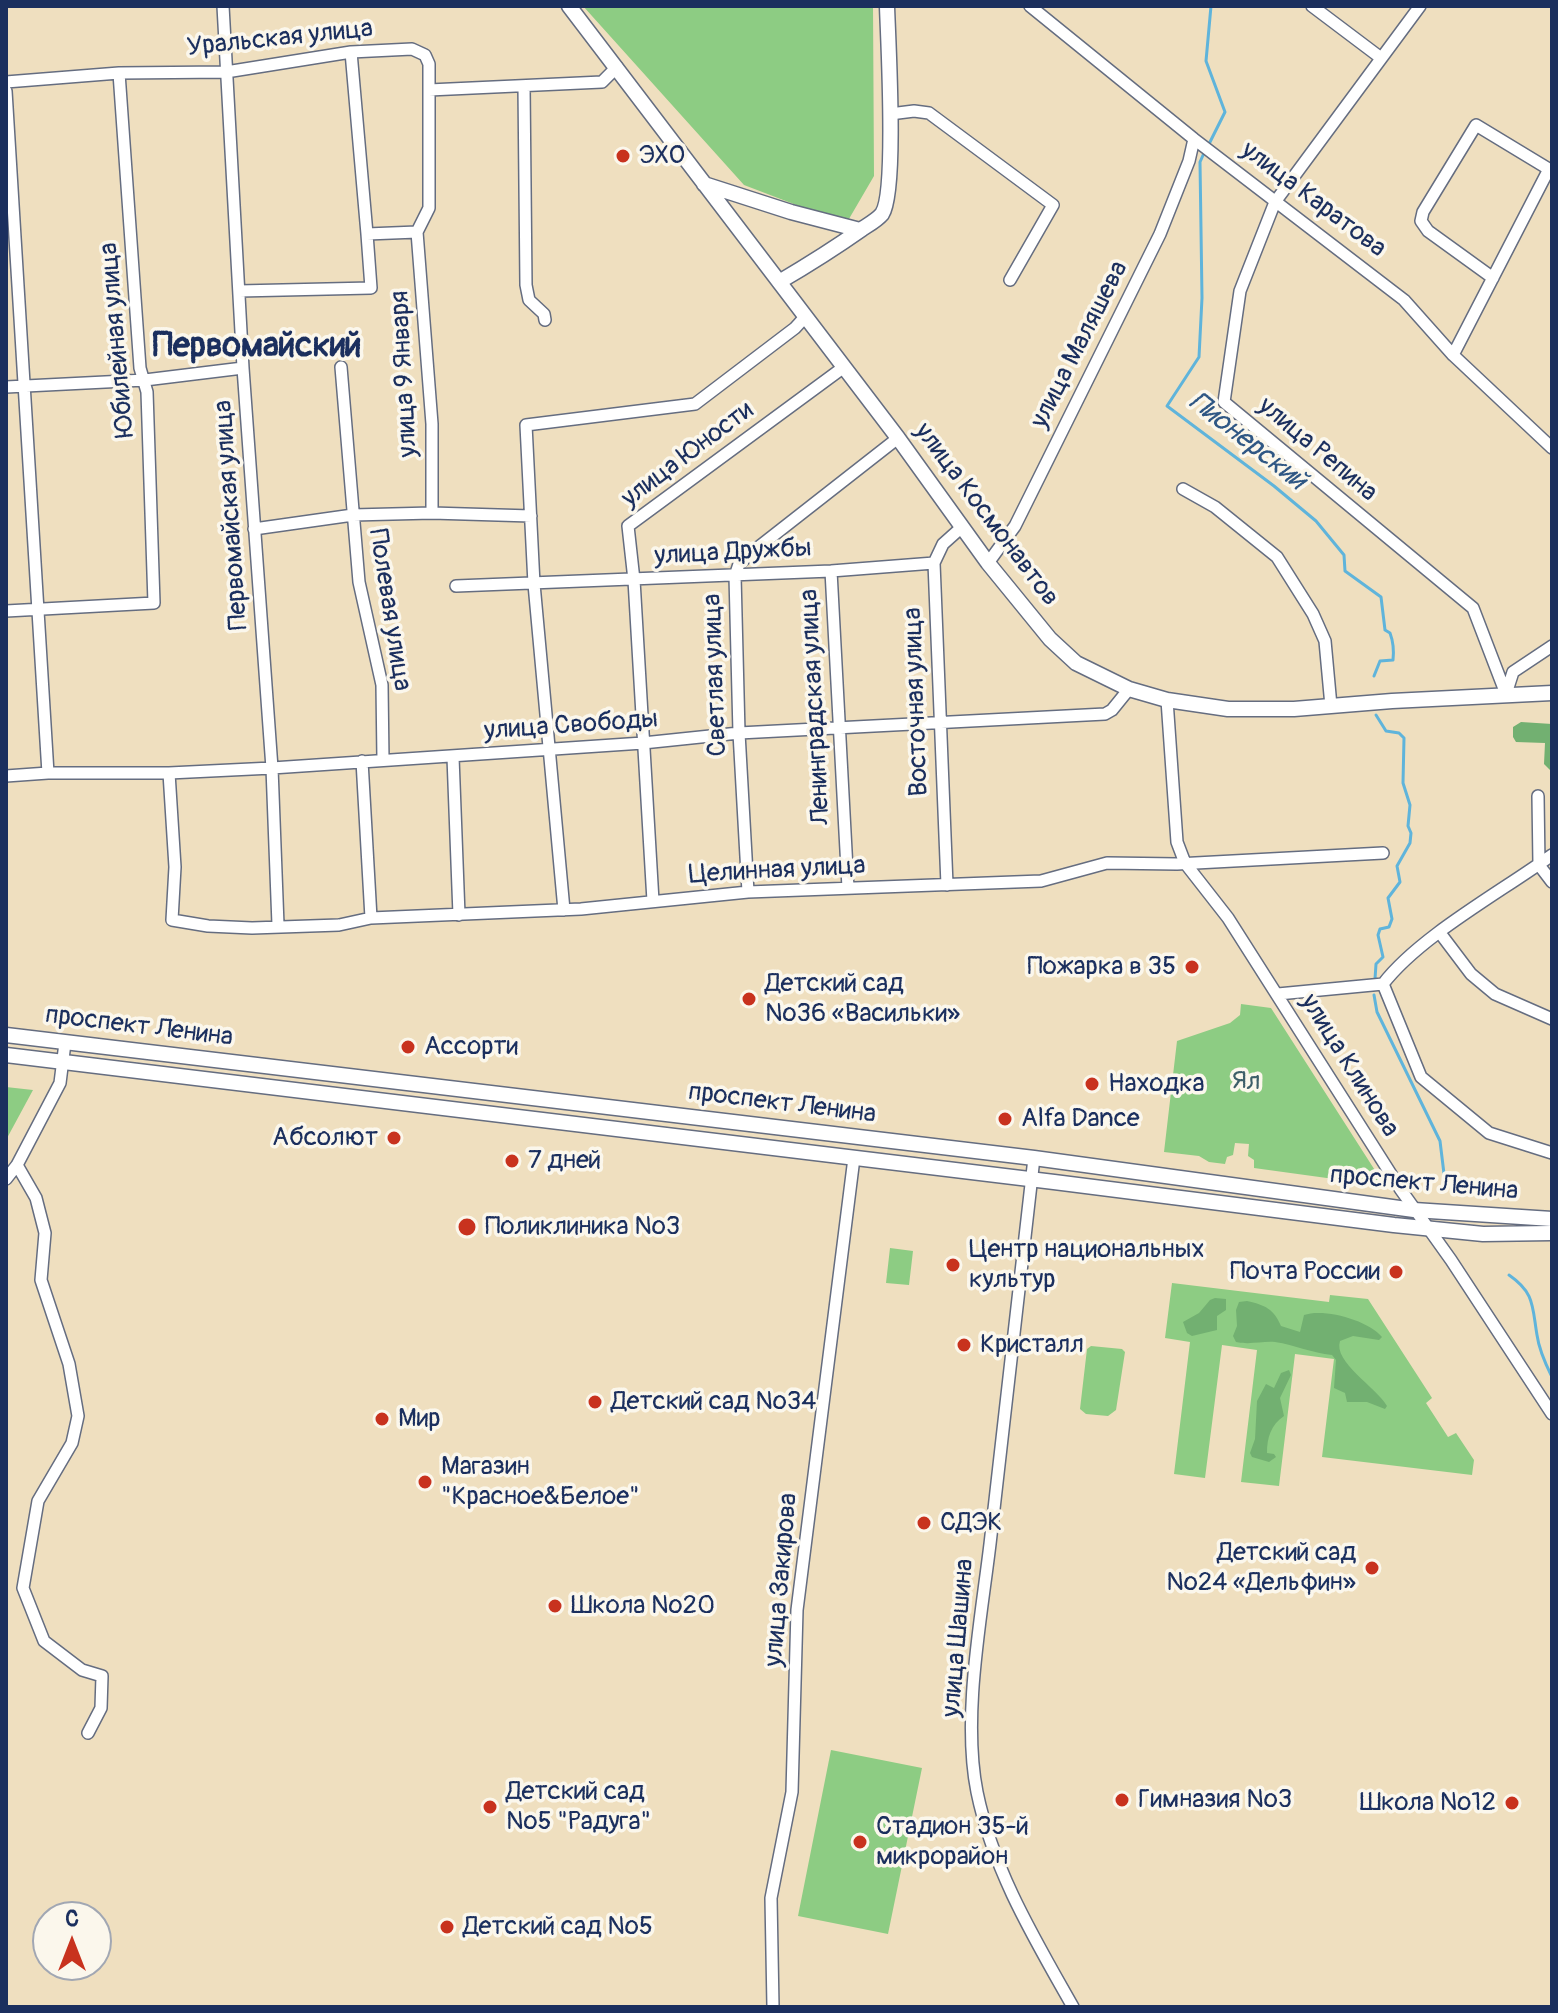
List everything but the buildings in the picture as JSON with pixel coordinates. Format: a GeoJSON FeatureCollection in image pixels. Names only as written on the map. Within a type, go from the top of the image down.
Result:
{"type":"FeatureCollection","features":[{"type":"Feature","properties":{"kind":"main road","name":"улица Космонавтов"},"geometry":{"type":"LineString","coordinates":[[569,6],[898,438],[988,563],[1050,639],[1076,663],[1129,689],[1167,700],[1228,709],[1552,693]]}},
{"type":"Feature","properties":{"kind":"main road"},"geometry":{"type":"LineString","coordinates":[[779,282],[824,256],[860,230],[881,214],[886,204],[890,114],[887,6]]}},
{"type":"Feature","properties":{"kind":"main road"},"geometry":{"type":"LineString","coordinates":[[704,184],[860,230]]}},
{"type":"Feature","properties":{"kind":"main road","name":"проспект Ленина"},"geometry":{"type":"LineString","coordinates":[[6,1035],[1034,1158],[1414,1210],[1552,1219]]}},
{"type":"Feature","properties":{"kind":"main road","name":"проспект Ленина"},"geometry":{"type":"LineString","coordinates":[[6,1055],[1428,1229],[1483,1234],[1552,1233]]}},
{"type":"Feature","properties":{"kind":"main road"},"geometry":{"type":"LineString","coordinates":[[654,1134],[656,1113]]}},
{"type":"Feature","properties":{"kind":"street","name":"Первомайская улица"},"geometry":{"type":"LineString","coordinates":[[223,6],[243,368],[272,768],[278,925]]}},
{"type":"Feature","properties":{"kind":"street","name":"улица Каратова"},"geometry":{"type":"LineString","coordinates":[[1030,6],[1194,139],[1404,300],[1453,355],[1548,445]]}},
{"type":"Feature","properties":{"kind":"street"},"geometry":{"type":"LineString","coordinates":[[1312,6],[1381,58]]}},
{"type":"Feature","properties":{"kind":"street","name":"улица Репина"},"geometry":{"type":"LineString","coordinates":[[1420,6],[1275,202],[1240,291],[1224,402],[1473,608],[1506,694]]}},
{"type":"Feature","properties":{"kind":"street","name":"Уральская улица"},"geometry":{"type":"LineString","coordinates":[[6,82],[119,73],[226,72],[351,52],[412,49],[425,55],[429,64],[429,90]]}},
{"type":"Feature","properties":{"kind":"street"},"geometry":{"type":"LineString","coordinates":[[351,52],[367,234],[417,232]]}},
{"type":"Feature","properties":{"kind":"street"},"geometry":{"type":"LineString","coordinates":[[429,90],[602,82],[617,67]]}},
{"type":"Feature","properties":{"kind":"street","name":"Юбилейная улица"},"geometry":{"type":"LineString","coordinates":[[38,609],[154,603],[147,392],[140,368],[119,73]]}},
{"type":"Feature","properties":{"kind":"street"},"geometry":{"type":"LineString","coordinates":[[524,86],[526,285],[529,300],[544,314],[545,320]]}},
{"type":"Feature","properties":{"kind":"street","name":"улица 9 Января"},"geometry":{"type":"LineString","coordinates":[[429,90],[429,208],[417,232],[432,424],[432,513]]}},
{"type":"Feature","properties":{"kind":"street"},"geometry":{"type":"LineString","coordinates":[[6,91],[48,773]]}},
{"type":"Feature","properties":{"kind":"street"},"geometry":{"type":"LineString","coordinates":[[890,114],[929,113],[1053,205],[1010,280]]}},
{"type":"Feature","properties":{"kind":"street"},"geometry":{"type":"LineString","coordinates":[[1453,355],[1550,170],[1476,125],[1423,212],[1421,221],[1428,231],[1493,278]]}},
{"type":"Feature","properties":{"kind":"street","name":"улица Маляшева"},"geometry":{"type":"LineString","coordinates":[[988,563],[1015,526],[1160,234],[1189,161],[1194,139]]}},
{"type":"Feature","properties":{"kind":"street","name":"улица 9 Января"},"geometry":{"type":"LineString","coordinates":[[239,291],[371,288],[367,234]]}},
{"type":"Feature","properties":{"kind":"street"},"geometry":{"type":"LineString","coordinates":[[564,910],[534,584],[526,425],[695,404],[795,328],[805,317]]}},
{"type":"Feature","properties":{"kind":"street","name":"Полевая улица"},"geometry":{"type":"LineString","coordinates":[[341,367],[359,582],[382,685],[383,760]]}},
{"type":"Feature","properties":{"kind":"street","name":"улица Юности"},"geometry":{"type":"LineString","coordinates":[[653,901],[628,526],[844,367]]}},
{"type":"Feature","properties":{"kind":"street"},"geometry":{"type":"LineString","coordinates":[[6,387],[145,380],[243,368]]}},
{"type":"Feature","properties":{"kind":"street"},"geometry":{"type":"LineString","coordinates":[[1548,445],[1552,428]]}},
{"type":"Feature","properties":{"kind":"street","name":"Светлая улица"},"geometry":{"type":"LineString","coordinates":[[748,892],[739,733],[735,576],[739,564],[751,553],[898,438]]}},
{"type":"Feature","properties":{"kind":"street"},"geometry":{"type":"LineString","coordinates":[[1183,489],[1215,507],[1277,557],[1313,614],[1325,641],[1331,706]]}},
{"type":"Feature","properties":{"kind":"street"},"geometry":{"type":"LineString","coordinates":[[254,529],[353,515],[432,513],[531,516]]}},
{"type":"Feature","properties":{"kind":"street"},"geometry":{"type":"LineString","coordinates":[[934,563],[943,544],[962,527]]}},
{"type":"Feature","properties":{"kind":"street","name":"улица Дружбы"},"geometry":{"type":"LineString","coordinates":[[456,586],[735,576],[934,563]]}},
{"type":"Feature","properties":{"kind":"street","name":"Восточная улица"},"geometry":{"type":"LineString","coordinates":[[934,563],[947,885]]}},
{"type":"Feature","properties":{"kind":"street","name":"Ленинградская улица"},"geometry":{"type":"LineString","coordinates":[[831,571],[848,888]]}},
{"type":"Feature","properties":{"kind":"street"},"geometry":{"type":"LineString","coordinates":[[6,611],[38,609]]}},
{"type":"Feature","properties":{"kind":"street"},"geometry":{"type":"LineString","coordinates":[[1506,694],[1513,672],[1552,646]]}},
{"type":"Feature","properties":{"kind":"street","name":"улица Свободы"},"geometry":{"type":"LineString","coordinates":[[6,776],[272,768],[643,743],[739,733],[1105,714],[1129,689]]}},
{"type":"Feature","properties":{"kind":"street"},"geometry":{"type":"LineString","coordinates":[[1167,700],[1177,842],[1185,863]]}},
{"type":"Feature","properties":{"kind":"street"},"geometry":{"type":"LineString","coordinates":[[453,757],[459,915]]}},
{"type":"Feature","properties":{"kind":"street"},"geometry":{"type":"LineString","coordinates":[[362,761],[371,918]]}},
{"type":"Feature","properties":{"kind":"street","name":"Целинная улица"},"geometry":{"type":"LineString","coordinates":[[169,773],[175,867],[172,920],[208,926],[339,925],[371,918],[564,910],[748,892],[1041,881],[1107,863],[1185,863],[1383,853]]}},
{"type":"Feature","properties":{"kind":"street"},"geometry":{"type":"LineString","coordinates":[[1538,796],[1539,865],[1552,882]]}},
{"type":"Feature","properties":{"kind":"street"},"geometry":{"type":"LineString","coordinates":[[1278,994],[1383,984],[1396,968],[1440,933],[1552,855]]}},
{"type":"Feature","properties":{"kind":"street","name":"улица Клинова"},"geometry":{"type":"LineString","coordinates":[[1185,863],[1228,918],[1414,1210],[1451,1260],[1552,1414]]}},
{"type":"Feature","properties":{"kind":"street"},"geometry":{"type":"LineString","coordinates":[[1440,933],[1471,974],[1495,994],[1552,1019]]}},
{"type":"Feature","properties":{"kind":"street"},"geometry":{"type":"LineString","coordinates":[[1383,984],[1421,1077],[1489,1133],[1552,1153]]}},
{"type":"Feature","properties":{"kind":"street"},"geometry":{"type":"LineString","coordinates":[[6,1179],[17,1165],[60,1083],[65,1043]]}},
{"type":"Feature","properties":{"kind":"street","name":"улица Закирова"},"geometry":{"type":"LineString","coordinates":[[773,2007],[771,1898],[792,1792],[797,1610],[854,1158]]}},
{"type":"Feature","properties":{"kind":"street","name":"улица Шашина"},"geometry":{"type":"LineString","coordinates":[[1034,1158],[982,1610],[972,1706],[972,1747],[983,1819],[1005,1880],[1073,2007]]}},
{"type":"Feature","properties":{"kind":"street"},"geometry":{"type":"LineString","coordinates":[[17,1165],[36,1198],[45,1233],[41,1280],[69,1364],[78,1416],[72,1443],[38,1501],[23,1588],[44,1641],[82,1670],[102,1676],[101,1708],[88,1733]]}},
{"type":"Feature","properties":{"kind":"green space"},"geometry":{"type":"Polygon","coordinates":[[[583,6],[873,6],[874,176],[846,224],[744,185],[583,6]]]}},
{"type":"Feature","properties":{"kind":"green space"},"geometry":{"type":"Polygon","coordinates":[[[1521,722],[1552,724],[1552,772],[1544,764],[1545,743],[1516,742],[1513,727],[1521,722]]]}},
{"type":"Feature","properties":{"kind":"green space","name":"Ял"},"geometry":{"type":"Polygon","coordinates":[[[1241,1004],[1271,1008],[1385,1186],[1254,1168],[1254,1160],[1248,1156],[1249,1144],[1235,1143],[1233,1155],[1227,1157],[1225,1164],[1209,1162],[1199,1156],[1164,1152],[1177,1041],[1230,1023],[1240,1015],[1241,1004]]]}},
{"type":"Feature","properties":{"kind":"green space"},"geometry":{"type":"Polygon","coordinates":[[[6,1087],[33,1090],[6,1140],[6,1087]]]}},
{"type":"Feature","properties":{"kind":"green space"},"geometry":{"type":"Polygon","coordinates":[[[890,1248],[913,1251],[909,1285],[886,1283],[890,1248]]]}},
{"type":"Feature","properties":{"kind":"green space"},"geometry":{"type":"Polygon","coordinates":[[[1172,1283],[1329,1302],[1330,1295],[1368,1299],[1432,1398],[1426,1403],[1448,1437],[1456,1433],[1474,1460],[1472,1475],[1322,1457],[1334,1359],[1295,1354],[1279,1486],[1241,1482],[1257,1350],[1222,1345],[1205,1478],[1174,1474],[1190,1342],[1165,1338],[1172,1283]]]}},
{"type":"Feature","properties":{"kind":"green space"},"geometry":{"type":"Polygon","coordinates":[[[1215,1298],[1226,1299],[1226,1310],[1217,1316],[1217,1330],[1192,1336],[1187,1333],[1183,1322],[1215,1298]]]}},
{"type":"Feature","properties":{"kind":"green space"},"geometry":{"type":"Polygon","coordinates":[[[1247,1301],[1268,1309],[1281,1326],[1300,1332],[1304,1315],[1313,1313],[1345,1317],[1375,1331],[1382,1337],[1379,1340],[1353,1336],[1340,1341],[1340,1349],[1349,1366],[1382,1399],[1387,1406],[1385,1409],[1367,1402],[1347,1402],[1345,1393],[1334,1388],[1336,1360],[1332,1355],[1275,1342],[1236,1342],[1233,1336],[1237,1326],[1236,1310],[1239,1302],[1247,1301]]]}},
{"type":"Feature","properties":{"kind":"green space"},"geometry":{"type":"Polygon","coordinates":[[[1091,1346],[1122,1349],[1125,1352],[1116,1410],[1108,1416],[1086,1414],[1080,1409],[1087,1349],[1091,1346]]]}},
{"type":"Feature","properties":{"kind":"green space"},"geometry":{"type":"Polygon","coordinates":[[[1289,1370],[1291,1375],[1280,1398],[1284,1416],[1273,1427],[1268,1442],[1267,1453],[1276,1457],[1269,1462],[1252,1457],[1257,1401],[1266,1384],[1274,1388],[1281,1373],[1289,1370]]]}},
{"type":"Feature","properties":{"kind":"green space","name":"Стадион 35-й микрорайон"},"geometry":{"type":"Polygon","coordinates":[[[831,1750],[922,1768],[888,1934],[798,1916],[831,1750]]]}},
{"type":"Feature","properties":{"kind":"waterway"},"geometry":{"type":"LineString","coordinates":[[1209,144],[1225,112],[1206,61],[1211,6]]}},
{"type":"Feature","properties":{"kind":"waterway","name":"Пионерский"},"geometry":{"type":"LineString","coordinates":[[1204,153],[1200,162],[1202,298],[1199,357],[1167,406],[1316,521],[1344,555],[1345,571],[1381,597],[1385,630],[1390,633],[1393,643],[1393,660],[1380,661],[1374,676]]}},
{"type":"Feature","properties":{"kind":"waterway","name":"Пионерский"},"geometry":{"type":"LineString","coordinates":[[1375,979],[1376,964],[1383,957],[1378,935],[1380,929],[1389,927],[1392,919],[1388,898],[1400,882],[1397,866],[1410,843],[1411,833],[1408,826],[1410,805],[1403,783],[1404,738],[1399,733],[1386,731],[1376,715]]}},
{"type":"Feature","properties":{"kind":"waterway","name":"Пионерский"},"geometry":{"type":"LineString","coordinates":[[1374,995],[1377,1012],[1440,1141],[1445,1182]]}},
{"type":"Feature","properties":{"kind":"waterway","name":"Пионерский"},"geometry":{"type":"LineString","coordinates":[[1509,1275],[1524,1288],[1531,1301],[1539,1346],[1552,1377]]}},
{"type":"Feature","properties":{"kind":"place","name":"ЭХО"},"geometry":{"type":"Point","coordinates":[623,156]}},
{"type":"Feature","properties":{"kind":"place","name":"Пожарка в 35"},"geometry":{"type":"Point","coordinates":[1192,967]}},
{"type":"Feature","properties":{"kind":"place","name":"Детский сад №36 «Васильки»"},"geometry":{"type":"Point","coordinates":[749,999]}},
{"type":"Feature","properties":{"kind":"place","name":"Ассорти"},"geometry":{"type":"Point","coordinates":[408,1047]}},
{"type":"Feature","properties":{"kind":"place","name":"Находка"},"geometry":{"type":"Point","coordinates":[1092,1084]}},
{"type":"Feature","properties":{"kind":"place","name":"Alfa Dance"},"geometry":{"type":"Point","coordinates":[1005,1119]}},
{"type":"Feature","properties":{"kind":"place","name":"Абсолют"},"geometry":{"type":"Point","coordinates":[394,1138]}},
{"type":"Feature","properties":{"kind":"place","name":"7 дней"},"geometry":{"type":"Point","coordinates":[512,1161]}},
{"type":"Feature","properties":{"kind":"place","name":"Поликлиника №3"},"geometry":{"type":"Point","coordinates":[467,1227]}},
{"type":"Feature","properties":{"kind":"place","name":"Центр национальных культур"},"geometry":{"type":"Point","coordinates":[953,1265]}},
{"type":"Feature","properties":{"kind":"place","name":"Почта России"},"geometry":{"type":"Point","coordinates":[1396,1272]}},
{"type":"Feature","properties":{"kind":"place","name":"Кристалл"},"geometry":{"type":"Point","coordinates":[964,1345]}},
{"type":"Feature","properties":{"kind":"place","name":"Детский сад №34"},"geometry":{"type":"Point","coordinates":[595,1402]}},
{"type":"Feature","properties":{"kind":"place","name":"Мир"},"geometry":{"type":"Point","coordinates":[382,1419]}},
{"type":"Feature","properties":{"kind":"place","name":"Магазин \"Красное&Белое\""},"geometry":{"type":"Point","coordinates":[425,1482]}},
{"type":"Feature","properties":{"kind":"place","name":"СДЭК"},"geometry":{"type":"Point","coordinates":[924,1523]}},
{"type":"Feature","properties":{"kind":"place","name":"Детский сад №24 «Дельфин»"},"geometry":{"type":"Point","coordinates":[1372,1568]}},
{"type":"Feature","properties":{"kind":"place","name":"Школа №20"},"geometry":{"type":"Point","coordinates":[555,1606]}},
{"type":"Feature","properties":{"kind":"place","name":"Гимназия №3"},"geometry":{"type":"Point","coordinates":[1122,1800]}},
{"type":"Feature","properties":{"kind":"place","name":"Школа №12"},"geometry":{"type":"Point","coordinates":[1512,1803]}},
{"type":"Feature","properties":{"kind":"place","name":"Детский сад №5 \"Радуга\""},"geometry":{"type":"Point","coordinates":[490,1807]}},
{"type":"Feature","properties":{"kind":"place","name":"Стадион 35-й микрорайон"},"geometry":{"type":"Point","coordinates":[860,1842]}},
{"type":"Feature","properties":{"kind":"place","name":"Детский сад №5"},"geometry":{"type":"Point","coordinates":[447,1927]}},
{"type":"Feature","properties":{"kind":"district","name":"Первомайский"},"geometry":{"type":"Point","coordinates":[257,347]}}]}
